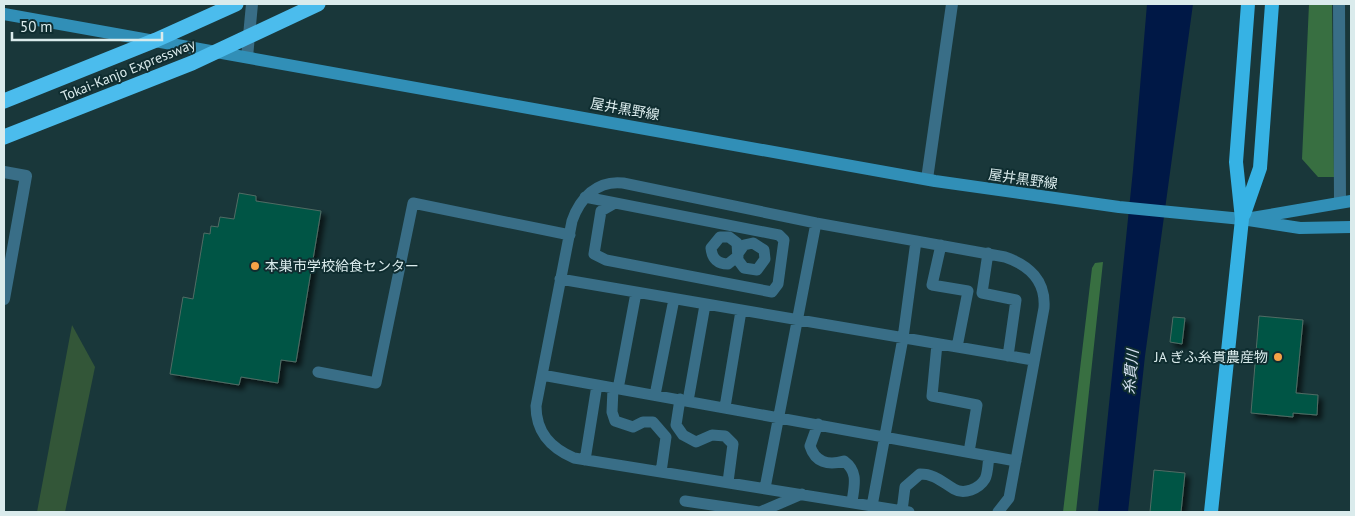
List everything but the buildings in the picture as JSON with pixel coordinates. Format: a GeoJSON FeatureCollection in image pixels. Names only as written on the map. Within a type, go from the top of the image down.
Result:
{"type":"FeatureCollection","features":[{"type":"Feature","properties":{"kind":"highway","name":"Tokai-Kanjo Expressway"},"geometry":{"type":"LineString","coordinates":[[4,101],[156,40],[236,4]]}},
{"type":"Feature","properties":{"kind":"highway","name":"Tokai-Kanjo Expressway"},"geometry":{"type":"LineString","coordinates":[[4,138],[192,63],[318,4]]}},
{"type":"Feature","properties":{"kind":"highway"},"geometry":{"type":"LineString","coordinates":[[1211,512],[1242,219],[1236,162],[1248,4]]}},
{"type":"Feature","properties":{"kind":"highway"},"geometry":{"type":"LineString","coordinates":[[1242,219],[1260,168],[1272,4]]}},
{"type":"Feature","properties":{"kind":"main road","name":"屋井黒野線"},"geometry":{"type":"LineString","coordinates":[[4,14],[926,179],[1119,207],[1242,219],[1300,228],[1351,227]]}},
{"type":"Feature","properties":{"kind":"main road","name":"屋井黒野線"},"geometry":{"type":"LineString","coordinates":[[1242,219],[1346,201]]}},
{"type":"Feature","properties":{"kind":"street"},"geometry":{"type":"LineString","coordinates":[[247,57],[252,4]]}},
{"type":"Feature","properties":{"kind":"street"},"geometry":{"type":"LineString","coordinates":[[926,179],[952,4]]}},
{"type":"Feature","properties":{"kind":"street"},"geometry":{"type":"LineString","coordinates":[[1339,4],[1346,201]]}},
{"type":"Feature","properties":{"kind":"street"},"geometry":{"type":"LineString","coordinates":[[4,172],[26,176],[4,299]]}},
{"type":"Feature","properties":{"kind":"lane"},"geometry":{"type":"LineString","coordinates":[[989,456],[986,479],[966,492],[955,490],[930,474],[920,474],[906,487],[906,512],[802,493],[585,460],[574,458],[558,451],[539,428],[536,406],[560,279],[577,207],[585,197],[605,183],[612,182],[816,223],[988,254],[1019,262],[1027,267],[1041,284],[1045,296],[1044,308],[1009,498],[998,512]]}},
{"type":"Feature","properties":{"kind":"lane"},"geometry":{"type":"LineString","coordinates":[[585,197],[779,235],[784,240],[778,284],[772,292],[606,260],[594,254],[601,211],[615,203]]}},
{"type":"Feature","properties":{"kind":"lane"},"geometry":{"type":"LineString","coordinates":[[318,372],[376,383],[413,203],[570,235]]}},
{"type":"Feature","properties":{"kind":"lane"},"geometry":{"type":"LineString","coordinates":[[765,488],[816,223]]}},
{"type":"Feature","properties":{"kind":"lane"},"geometry":{"type":"LineString","coordinates":[[706,279],[712,253],[716,240],[724,236],[737,243],[738,254],[740,265],[752,270],[761,267],[765,259],[762,247],[753,243],[744,245],[738,254],[732,262],[724,264],[716,260],[712,253]]}},
{"type":"Feature","properties":{"kind":"lane"},"geometry":{"type":"LineString","coordinates":[[872,506],[903,338],[916,241]]}},
{"type":"Feature","properties":{"kind":"lane"},"geometry":{"type":"LineString","coordinates":[[941,245],[932,284],[968,290],[957,347]]}},
{"type":"Feature","properties":{"kind":"lane"},"geometry":{"type":"LineString","coordinates":[[988,254],[982,293],[1016,300],[1008,356]]}},
{"type":"Feature","properties":{"kind":"lane"},"geometry":{"type":"LineString","coordinates":[[765,259],[780,263]]}},
{"type":"Feature","properties":{"kind":"lane"},"geometry":{"type":"LineString","coordinates":[[560,279],[1033,360]]}},
{"type":"Feature","properties":{"kind":"lane"},"geometry":{"type":"LineString","coordinates":[[636,292],[612,412],[615,421],[633,426],[643,422],[654,422],[666,437],[661,472]]}},
{"type":"Feature","properties":{"kind":"lane"},"geometry":{"type":"LineString","coordinates":[[655,396],[674,299]]}},
{"type":"Feature","properties":{"kind":"lane"},"geometry":{"type":"LineString","coordinates":[[705,305],[684,400],[676,424],[683,434],[696,442],[712,434],[724,436],[733,444],[728,482]]}},
{"type":"Feature","properties":{"kind":"lane"},"geometry":{"type":"LineString","coordinates":[[725,408],[741,311]]}},
{"type":"Feature","properties":{"kind":"lane"},"geometry":{"type":"LineString","coordinates":[[938,344],[932,396],[976,405],[969,452]]}},
{"type":"Feature","properties":{"kind":"lane"},"geometry":{"type":"LineString","coordinates":[[542,375],[1016,461]]}},
{"type":"Feature","properties":{"kind":"lane"},"geometry":{"type":"LineString","coordinates":[[585,460],[597,385]]}},
{"type":"Feature","properties":{"kind":"lane"},"geometry":{"type":"LineString","coordinates":[[818,424],[810,446],[812,454],[826,464],[844,461],[850,465],[855,479],[852,502]]}},
{"type":"Feature","properties":{"kind":"lane"},"geometry":{"type":"LineString","coordinates":[[685,501],[759,512],[802,493]]}},
{"type":"Feature","properties":{"kind":"green space"},"geometry":{"type":"Polygon","coordinates":[[[1309,4],[1332,4],[1334,177],[1318,177],[1302,159],[1309,4]]]}},
{"type":"Feature","properties":{"kind":"green space"},"geometry":{"type":"Polygon","coordinates":[[[1103,262],[1076,512],[1063,512],[1092,268],[1095,263],[1103,262]]]}},
{"type":"Feature","properties":{"kind":"green space"},"geometry":{"type":"Polygon","coordinates":[[[72,325],[95,367],[65,512],[37,512],[72,325]]]}},
{"type":"Feature","properties":{"kind":"water","name":"糸貫川"},"geometry":{"type":"Polygon","coordinates":[[[1147,4],[1193,4],[1145,356],[1128,512],[1098,512],[1133,170],[1147,4]]]}},
{"type":"Feature","properties":{"kind":"place","name":"本巣市学校給食センター"},"geometry":{"type":"Point","coordinates":[255,266]}},
{"type":"Feature","properties":{"kind":"place","name":"JA ぎふ糸貫農産物"},"geometry":{"type":"Point","coordinates":[1278,357]}}]}
